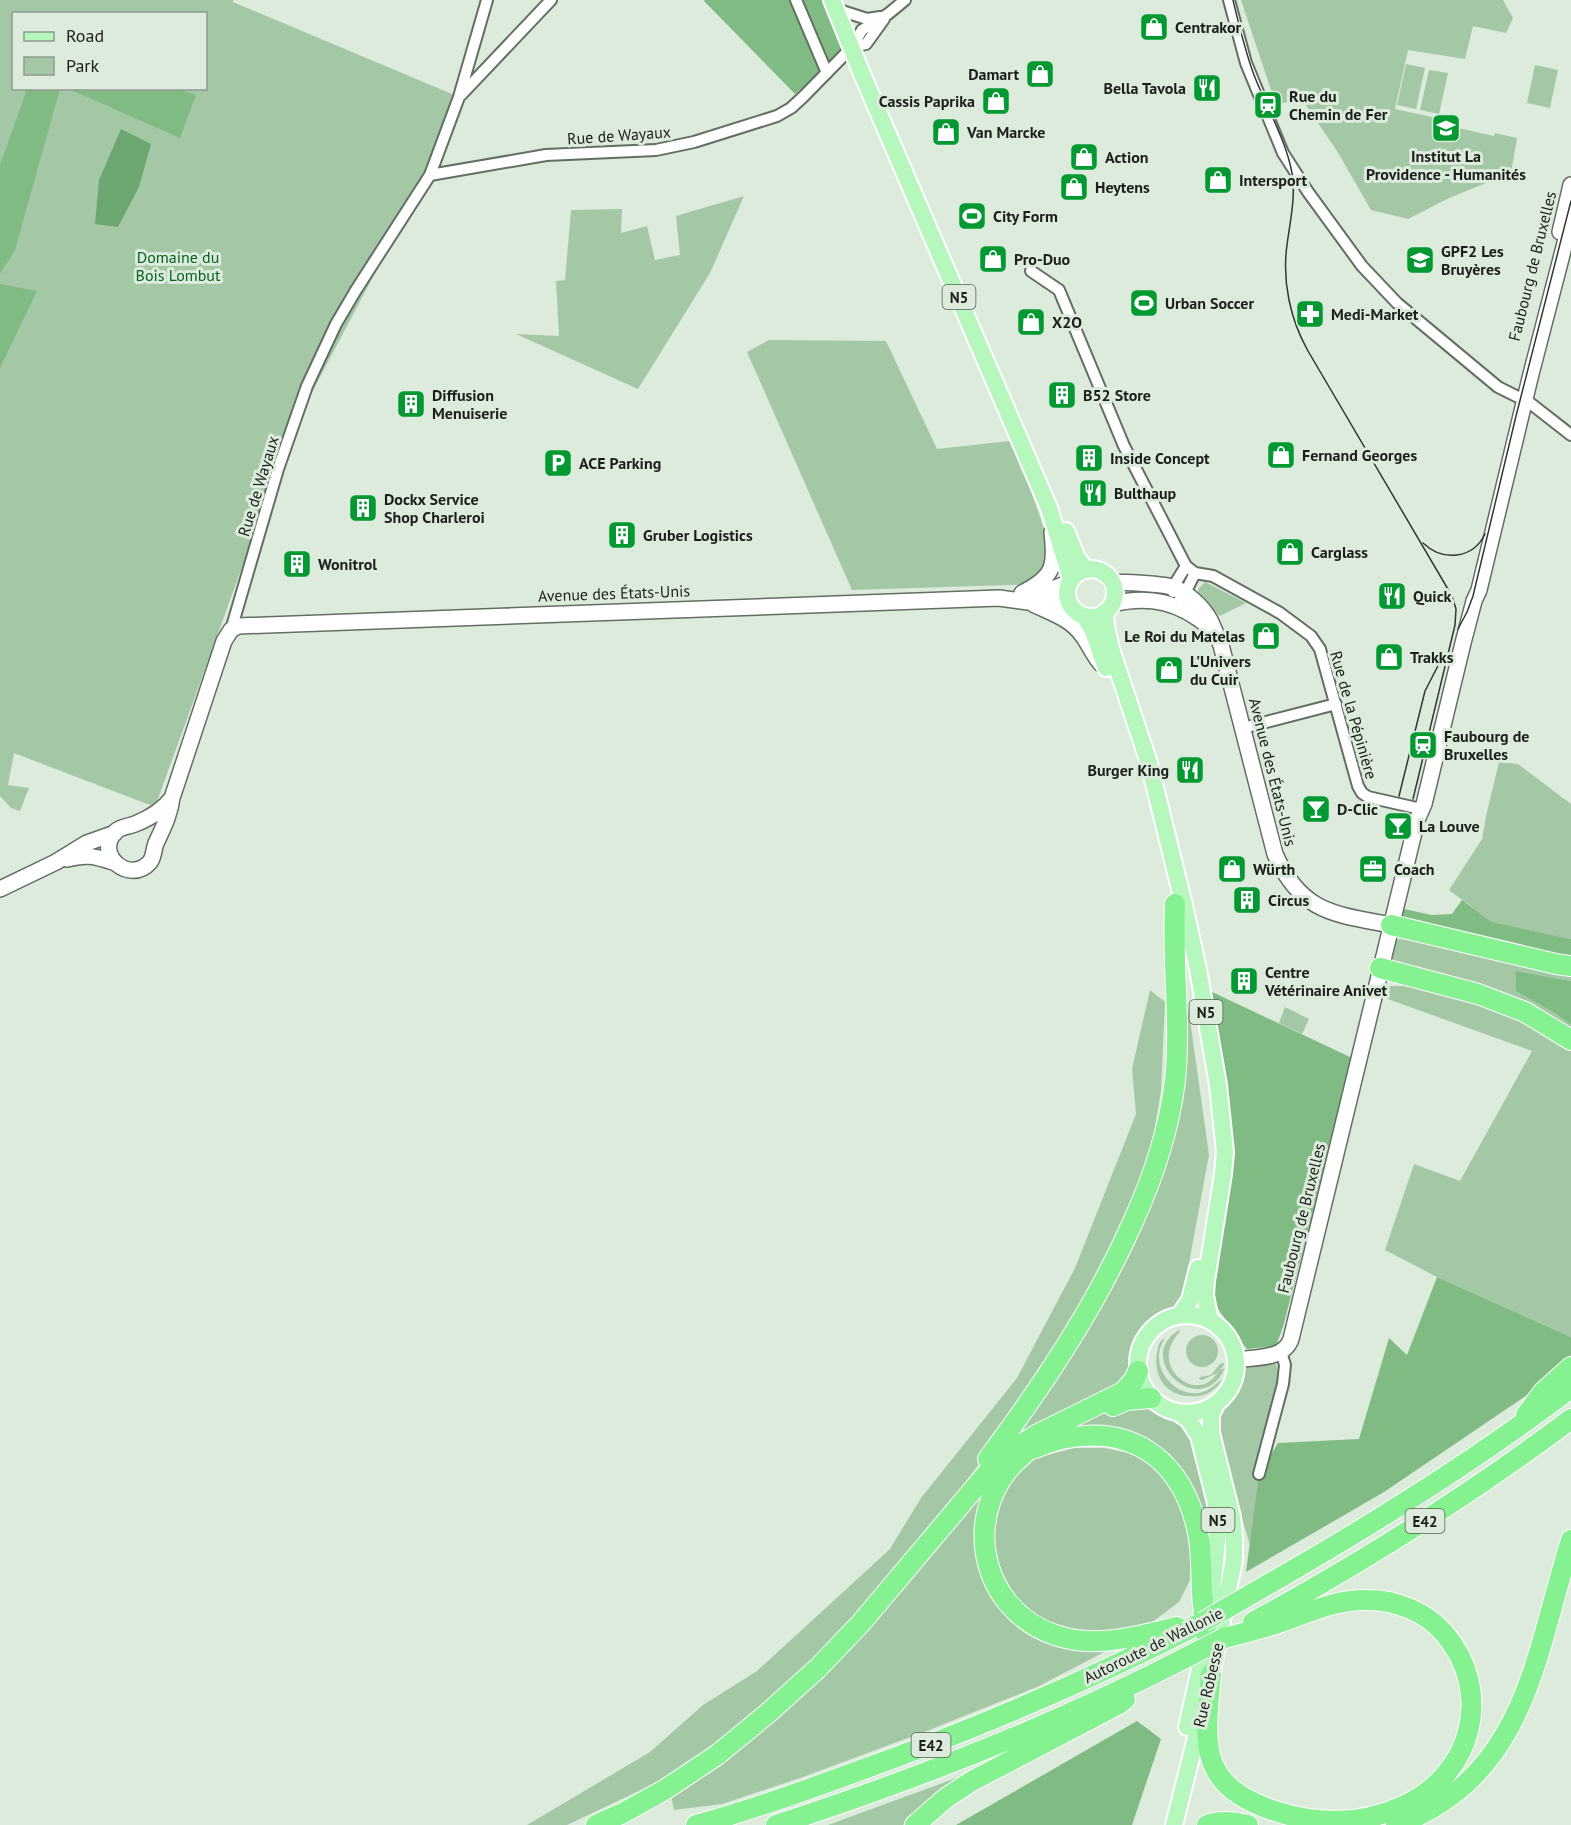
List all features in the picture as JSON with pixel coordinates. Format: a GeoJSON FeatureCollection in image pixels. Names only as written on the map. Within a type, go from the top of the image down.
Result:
{"type":"FeatureCollection","features":[{"type":"Feature","properties":{"kind":"highway"},"geometry":{"type":"LineString","coordinates":[[964,1498],[969,1485],[1024,1411],[1095,1300],[1146,1192],[1164,1139],[1174,1082],[1178,1035],[1173,938],[1174,904]]}},
{"type":"Feature","properties":{"kind":"highway"},"geometry":{"type":"LineString","coordinates":[[1391,925],[1571,966]]}},
{"type":"Feature","properties":{"kind":"highway"},"geometry":{"type":"LineString","coordinates":[[1380,968],[1478,994],[1525,1012],[1571,1040]]}},
{"type":"Feature","properties":{"kind":"highway"},"geometry":{"type":"LineString","coordinates":[[1515,1431],[1543,1392],[1571,1366]]}},
{"type":"Feature","properties":{"kind":"highway"},"geometry":{"type":"LineString","coordinates":[[596,1825],[666,1789],[717,1755],[767,1714],[818,1668],[861,1623],[999,1459],[1036,1435],[1122,1392],[1129,1387],[1138,1371]]}},
{"type":"Feature","properties":{"kind":"highway","name":"Autoroute de Wallonie"},"geometry":{"type":"LineString","coordinates":[[776,1825],[836,1806],[943,1766],[1054,1720],[1155,1674],[1274,1581],[1365,1529],[1515,1431],[1571,1388]]}},
{"type":"Feature","properties":{"kind":"highway"},"geometry":{"type":"LineString","coordinates":[[1151,1398],[1135,1398],[1118,1403],[1046,1438],[1029,1450],[1005,1473],[992,1495],[984,1531],[990,1573],[1012,1608],[1034,1627],[1057,1636],[1078,1640],[1111,1641],[1211,1632],[1344,1601],[1368,1599],[1392,1602],[1417,1612],[1438,1626],[1454,1645],[1465,1666],[1471,1686],[1473,1704],[1470,1727],[1463,1747],[1438,1782],[1405,1805],[1386,1813],[1353,1820],[1317,1821],[1284,1814],[1247,1799],[1225,1784],[1216,1771],[1206,1739],[1211,1674]]}},
{"type":"Feature","properties":{"kind":"highway","name":"E42"},"geometry":{"type":"LineString","coordinates":[[1271,1619],[1455,1502],[1571,1419]]}},
{"type":"Feature","properties":{"kind":"highway"},"geometry":{"type":"LineString","coordinates":[[1029,1450],[1069,1438],[1107,1436],[1142,1446],[1165,1465],[1188,1499],[1198,1534],[1211,1632]]}},
{"type":"Feature","properties":{"kind":"highway"},"geometry":{"type":"LineString","coordinates":[[1396,1825],[1415,1818],[1442,1803],[1463,1787],[1486,1764],[1501,1743],[1515,1718],[1531,1679],[1571,1540]]}},
{"type":"Feature","properties":{"kind":"highway","name":"Autoroute de Wallonie"},"geometry":{"type":"LineString","coordinates":[[696,1825],[827,1783],[935,1743],[1045,1698],[1158,1638]]}},
{"type":"Feature","properties":{"kind":"highway"},"geometry":{"type":"LineString","coordinates":[[915,1825],[938,1804],[972,1781],[1119,1704],[1155,1674]]}},
{"type":"Feature","properties":{"kind":"highway"},"geometry":{"type":"LineString","coordinates":[[1207,1825],[1215,1822],[1235,1822],[1248,1825]]}},
{"type":"Feature","properties":{"kind":"main road","name":"N5"},"geometry":{"type":"LineString","coordinates":[[834,5],[1048,508],[1071,581],[1067,595],[1069,604],[1084,616],[1093,631],[1139,764],[1174,904],[1199,1030],[1214,1153],[1196,1280],[1190,1300],[1179,1316]]}},
{"type":"Feature","properties":{"kind":"main road","name":"N5"},"geometry":{"type":"LineString","coordinates":[[1048,508],[1065,529],[1077,558],[1087,570]]}},
{"type":"Feature","properties":{"kind":"main road"},"geometry":{"type":"LineString","coordinates":[[1071,581],[1078,573],[1087,570],[1101,572],[1112,582]]}},
{"type":"Feature","properties":{"kind":"main road","name":"N5"},"geometry":{"type":"LineString","coordinates":[[1112,582],[1114,594],[1106,627],[1149,763],[1184,901],[1218,1085],[1225,1152],[1206,1281],[1205,1295],[1210,1322]]}},
{"type":"Feature","properties":{"kind":"main road"},"geometry":{"type":"LineString","coordinates":[[1084,616],[1097,616],[1109,608]]}},
{"type":"Feature","properties":{"kind":"main road"},"geometry":{"type":"LineString","coordinates":[[1151,1398],[1141,1381],[1138,1359],[1147,1335],[1167,1320],[1179,1316],[1200,1317],[1210,1322],[1230,1341],[1235,1360]]}},
{"type":"Feature","properties":{"kind":"main road","name":"N5"},"geometry":{"type":"LineString","coordinates":[[1216,1404],[1230,1386],[1234,1376],[1235,1360]]}},
{"type":"Feature","properties":{"kind":"main road","name":"N5"},"geometry":{"type":"LineString","coordinates":[[1151,1398],[1159,1405],[1177,1412]]}},
{"type":"Feature","properties":{"kind":"main road"},"geometry":{"type":"LineString","coordinates":[[1177,1412],[1191,1413],[1216,1404]]}},
{"type":"Feature","properties":{"kind":"main road","name":"Rue Robesse"},"geometry":{"type":"LineString","coordinates":[[1174,1825],[1211,1674],[1234,1560],[1232,1517],[1211,1433],[1212,1415],[1216,1404]]}},
{"type":"Feature","properties":{"kind":"main road","name":"Rue Robesse"},"geometry":{"type":"LineString","coordinates":[[1164,1825],[1211,1632],[1219,1521],[1199,1436],[1188,1419],[1177,1412]]}},
{"type":"Feature","properties":{"kind":"street","name":"Rue de Wayaux"},"geometry":{"type":"LineString","coordinates":[[231,630],[278,470],[307,386],[336,324],[429,175],[459,97],[487,0]]}},
{"type":"Feature","properties":{"kind":"street"},"geometry":{"type":"LineString","coordinates":[[459,97],[551,0]]}},
{"type":"Feature","properties":{"kind":"street"},"geometry":{"type":"LineString","coordinates":[[796,0],[827,73]]}},
{"type":"Feature","properties":{"kind":"street","name":"Rue de Wayaux"},"geometry":{"type":"LineString","coordinates":[[429,175],[546,155],[656,150],[674,147],[777,116],[791,108],[803,97],[852,47],[866,44],[888,14],[905,0]]}},
{"type":"Feature","properties":{"kind":"street"},"geometry":{"type":"LineString","coordinates":[[1229,0],[1246,63],[1283,153],[1314,201],[1362,266],[1396,303],[1498,387],[1537,408],[1571,435]]}},
{"type":"Feature","properties":{"kind":"street"},"geometry":{"type":"LineString","coordinates":[[834,5],[867,19],[888,14]]}},
{"type":"Feature","properties":{"kind":"street","name":"Faubourg de Bruxelles"},"geometry":{"type":"LineString","coordinates":[[1281,1353],[1291,1339],[1417,820],[1415,801],[1474,600],[1479,590],[1571,185]]}},
{"type":"Feature","properties":{"kind":"street","name":"Faubourg de Bruxelles"},"geometry":{"type":"LineString","coordinates":[[1521,398],[1571,220]]}},
{"type":"Feature","properties":{"kind":"street"},"geometry":{"type":"LineString","coordinates":[[1031,271],[1059,290],[1124,446],[1191,570],[1177,595]]}},
{"type":"Feature","properties":{"kind":"street"},"geometry":{"type":"LineString","coordinates":[[1048,508],[1054,549],[1050,570],[1025,598],[1066,620],[1082,634],[1099,663],[1107,669]]}},
{"type":"Feature","properties":{"kind":"street","name":"Rue de la Pépinière"},"geometry":{"type":"LineString","coordinates":[[1191,570],[1213,576],[1280,613],[1311,636],[1320,649],[1358,786],[1362,793],[1372,798],[1415,801]]}},
{"type":"Feature","properties":{"kind":"street","name":"Avenue des États-Unis"},"geometry":{"type":"LineString","coordinates":[[1025,598],[1071,581]]}},
{"type":"Feature","properties":{"kind":"street"},"geometry":{"type":"LineString","coordinates":[[1112,582],[1177,595]]}},
{"type":"Feature","properties":{"kind":"street"},"geometry":{"type":"LineString","coordinates":[[1109,608],[1129,600],[1177,595]]}},
{"type":"Feature","properties":{"kind":"street","name":"Avenue des États-Unis"},"geometry":{"type":"LineString","coordinates":[[1177,595],[1196,602],[1210,619],[1221,645],[1275,854],[1283,872],[1307,900],[1321,908],[1340,915],[1391,925]]}},
{"type":"Feature","properties":{"kind":"street","name":"Avenue des États-Unis"},"geometry":{"type":"LineString","coordinates":[[231,630],[245,625],[999,598],[1025,598],[1069,604]]}},
{"type":"Feature","properties":{"kind":"street"},"geometry":{"type":"LineString","coordinates":[[56,862],[82,855],[113,862],[124,870],[136,870],[143,868],[152,858],[154,845],[171,809],[172,798],[224,641],[231,630]]}},
{"type":"Feature","properties":{"kind":"street"},"geometry":{"type":"LineString","coordinates":[[1243,728],[1336,704]]}},
{"type":"Feature","properties":{"kind":"street"},"geometry":{"type":"LineString","coordinates":[[0,889],[56,862],[87,843],[133,825],[159,811],[172,798]]}},
{"type":"Feature","properties":{"kind":"street"},"geometry":{"type":"LineString","coordinates":[[133,825],[147,831],[154,845]]}},
{"type":"Feature","properties":{"kind":"street"},"geometry":{"type":"LineString","coordinates":[[113,862],[109,844],[115,832]]}},
{"type":"Feature","properties":{"kind":"street"},"geometry":{"type":"LineString","coordinates":[[1235,1360],[1281,1353],[1285,1365],[1283,1384],[1259,1474]]}},
{"type":"Feature","properties":{"kind":"green space","name":"Domaine du Bois Lombut"},"geometry":{"type":"Polygon","coordinates":[[[0,0],[233,0],[233,2],[459,97],[422,184],[291,432],[155,807],[14,753],[8,785],[29,788],[20,811],[11,808],[0,796],[0,0]]]}},
{"type":"Feature","properties":{"kind":"green space","name":"Institut La Providence - Humanités"},"geometry":{"type":"Polygon","coordinates":[[[1241,0],[1503,0],[1513,18],[1506,33],[1473,26],[1465,59],[1408,50],[1395,109],[1441,119],[1441,124],[1494,136],[1495,133],[1517,138],[1511,173],[1449,198],[1408,219],[1371,210],[1337,151],[1301,98],[1276,105],[1241,0]]]}},
{"type":"Feature","properties":{"kind":"green space"},"geometry":{"type":"Polygon","coordinates":[[[1406,64],[1425,68],[1416,109],[1397,105],[1406,64]]]}},
{"type":"Feature","properties":{"kind":"green space"},"geometry":{"type":"Polygon","coordinates":[[[1535,65],[1558,70],[1550,108],[1527,103],[1535,65]]]}},
{"type":"Feature","properties":{"kind":"green space"},"geometry":{"type":"Polygon","coordinates":[[[1429,70],[1448,73],[1439,114],[1420,110],[1429,70]]]}},
{"type":"Feature","properties":{"kind":"green space"},"geometry":{"type":"Polygon","coordinates":[[[744,196],[710,273],[638,389],[516,334],[559,336],[556,281],[565,280],[571,210],[622,209],[621,233],[647,226],[655,260],[680,255],[676,216],[744,196]]]}},
{"type":"Feature","properties":{"kind":"green space"},"geometry":{"type":"Polygon","coordinates":[[[769,340],[886,341],[937,449],[1010,441],[1027,479],[1053,555],[1039,584],[852,590],[747,352],[769,340]]]}},
{"type":"Feature","properties":{"kind":"green space"},"geometry":{"type":"Polygon","coordinates":[[[1205,582],[1246,603],[1220,616],[1198,596],[1198,589],[1205,582]]]}},
{"type":"Feature","properties":{"kind":"green space"},"geometry":{"type":"Polygon","coordinates":[[[1499,762],[1518,764],[1571,804],[1571,939],[1492,922],[1449,890],[1482,839],[1499,762]]]}},
{"type":"Feature","properties":{"kind":"green space"},"geometry":{"type":"Polygon","coordinates":[[[1404,936],[1571,973],[1571,981],[1516,971],[1555,1013],[1571,1025],[1571,1033],[1393,962],[1392,953],[1396,941],[1404,936]]]}},
{"type":"Feature","properties":{"kind":"green space"},"geometry":{"type":"Polygon","coordinates":[[[1185,984],[1209,1155],[1182,1301],[1157,1317],[1140,1332],[1130,1369],[1121,1386],[993,1461],[1050,1389],[1112,1289],[1145,1217],[1185,984]]]}},
{"type":"Feature","properties":{"kind":"green space"},"geometry":{"type":"Polygon","coordinates":[[[1390,986],[1410,986],[1504,1010],[1558,1039],[1571,1051],[1571,1337],[1437,1277],[1385,1250],[1414,1164],[1460,1181],[1532,1051],[1385,998],[1390,986]]]}},
{"type":"Feature","properties":{"kind":"green space"},"geometry":{"type":"Polygon","coordinates":[[[1150,990],[1165,1002],[1161,1091],[1150,1156],[1110,1254],[1070,1326],[982,1460],[941,1515],[843,1628],[800,1671],[715,1744],[682,1768],[567,1825],[527,1825],[650,1752],[703,1705],[757,1671],[890,1549],[921,1498],[1017,1378],[1075,1268],[1136,1114],[1132,1069],[1150,990]]]}},
{"type":"Feature","properties":{"kind":"green space"},"geometry":{"type":"Polygon","coordinates":[[[1285,1007],[1309,1019],[1302,1034],[1279,1023],[1285,1007]]]}},
{"type":"Feature","properties":{"kind":"green space"},"geometry":{"type":"Polygon","coordinates":[[[1179,1330],[1169,1352],[1174,1373],[1185,1382],[1200,1385],[1208,1382],[1218,1373],[1202,1380],[1199,1379],[1200,1377],[1211,1375],[1220,1364],[1224,1363],[1220,1370],[1225,1368],[1214,1383],[1201,1389],[1188,1387],[1175,1380],[1167,1369],[1163,1355],[1166,1342],[1179,1330]]]}},
{"type":"Feature","properties":{"kind":"green space"},"geometry":{"type":"Polygon","coordinates":[[[1202,1335],[1213,1340],[1218,1351],[1213,1362],[1202,1367],[1191,1362],[1186,1351],[1191,1340],[1202,1335]]]}},
{"type":"Feature","properties":{"kind":"green space"},"geometry":{"type":"Polygon","coordinates":[[[1165,1338],[1159,1356],[1160,1364],[1162,1371],[1172,1384],[1179,1389],[1195,1393],[1208,1390],[1223,1378],[1217,1387],[1205,1395],[1195,1396],[1180,1395],[1167,1388],[1159,1376],[1156,1361],[1159,1344],[1165,1338]]]}},
{"type":"Feature","properties":{"kind":"green space"},"geometry":{"type":"Polygon","coordinates":[[[1275,1362],[1283,1384],[1259,1474],[1250,1545],[1211,1415],[1229,1397],[1245,1366],[1275,1362]]]}},
{"type":"Feature","properties":{"kind":"green space"},"geometry":{"type":"Polygon","coordinates":[[[1135,1399],[1188,1428],[1219,1521],[1208,1562],[1198,1534],[1150,1452],[1053,1435],[1135,1399]]]}},
{"type":"Feature","properties":{"kind":"green space"},"geometry":{"type":"Polygon","coordinates":[[[1074,1448],[1105,1448],[1141,1456],[1168,1480],[1184,1516],[1191,1558],[1190,1580],[1179,1602],[1151,1623],[1121,1632],[1066,1631],[1039,1621],[1002,1583],[991,1543],[997,1503],[1009,1482],[1036,1458],[1074,1448]]]}},
{"type":"Feature","properties":{"kind":"green space"},"geometry":{"type":"Polygon","coordinates":[[[989,1475],[982,1503],[1004,1608],[1110,1649],[1037,1687],[803,1777],[722,1804],[674,1810],[671,1796],[720,1758],[989,1475]]]}},
{"type":"Feature","properties":{"kind":"green space"},"geometry":{"type":"Polygon","coordinates":[[[970,1773],[926,1803],[903,1825],[828,1825],[970,1773]]]}},
{"type":"Feature","properties":{"kind":"shaded area"},"geometry":{"type":"Polygon","coordinates":[[[705,0],[828,0],[852,47],[795,94],[705,0]]]}},
{"type":"Feature","properties":{"kind":"shaded area"},"geometry":{"type":"Polygon","coordinates":[[[27,90],[60,90],[15,250],[0,274],[0,165],[27,90]]]}},
{"type":"Feature","properties":{"kind":"shaded area"},"geometry":{"type":"Polygon","coordinates":[[[71,90],[181,90],[196,95],[180,138],[71,90]]]}},
{"type":"Feature","properties":{"kind":"shaded area"},"geometry":{"type":"Polygon","coordinates":[[[121,129],[151,144],[139,187],[118,227],[95,224],[99,180],[121,129]]]}},
{"type":"Feature","properties":{"kind":"shaded area"},"geometry":{"type":"Polygon","coordinates":[[[0,284],[37,291],[0,368],[0,284]]]}},
{"type":"Feature","properties":{"kind":"shaded area"},"geometry":{"type":"Polygon","coordinates":[[[1462,900],[1492,922],[1571,939],[1571,966],[1401,928],[1404,909],[1432,915],[1452,914],[1462,900]]]}},
{"type":"Feature","properties":{"kind":"shaded area"},"geometry":{"type":"Polygon","coordinates":[[[1516,971],[1571,981],[1571,1025],[1516,991],[1516,971]]]}},
{"type":"Feature","properties":{"kind":"shaded area"},"geometry":{"type":"Polygon","coordinates":[[[1210,991],[1352,1058],[1283,1327],[1276,1346],[1247,1349],[1214,1303],[1210,1288],[1227,1203],[1231,1154],[1210,991]]]}},
{"type":"Feature","properties":{"kind":"shaded area"},"geometry":{"type":"Polygon","coordinates":[[[1437,1277],[1571,1337],[1571,1355],[1533,1391],[1384,1492],[1246,1572],[1259,1474],[1278,1443],[1359,1439],[1389,1338],[1407,1355],[1437,1277]]]}},
{"type":"Feature","properties":{"kind":"shaded area"},"geometry":{"type":"Polygon","coordinates":[[[1137,1721],[1161,1739],[1132,1825],[956,1825],[1137,1721]]]}},
{"type":"Feature","properties":{"kind":"tram line"},"geometry":{"type":"LineString","coordinates":[[1233,0],[1251,66],[1281,136],[1292,173],[1293,200],[1286,272],[1289,300],[1296,326],[1308,351],[1452,596],[1456,609],[1455,625],[1413,799]]}},
{"type":"Feature","properties":{"kind":"tram line"},"geometry":{"type":"LineString","coordinates":[[1458,629],[1473,596],[1571,201]]}},
{"type":"Feature","properties":{"kind":"tram line"},"geometry":{"type":"LineString","coordinates":[[1423,543],[1439,553],[1457,555],[1473,549],[1485,534]]}},
{"type":"Feature","properties":{"kind":"tram line"},"geometry":{"type":"LineString","coordinates":[[1399,796],[1425,691],[1443,656]]}},
{"type":"Feature","properties":{"kind":"place","name":"Centrakor"},"geometry":{"type":"Point","coordinates":[1154,27]}},
{"type":"Feature","properties":{"kind":"place","name":"Damart"},"geometry":{"type":"Point","coordinates":[1040,74]}},
{"type":"Feature","properties":{"kind":"place","name":"Bella Tavola"},"geometry":{"type":"Point","coordinates":[1207,88]}},
{"type":"Feature","properties":{"kind":"place","name":"Cassis Paprika"},"geometry":{"type":"Point","coordinates":[996,101]}},
{"type":"Feature","properties":{"kind":"place","name":"Rue du Chemin de Fer"},"geometry":{"type":"Point","coordinates":[1268,105]}},
{"type":"Feature","properties":{"kind":"place","name":"Institut La Providence - Humanités"},"geometry":{"type":"Point","coordinates":[1446,128]}},
{"type":"Feature","properties":{"kind":"place","name":"Van Marcke"},"geometry":{"type":"Point","coordinates":[946,132]}},
{"type":"Feature","properties":{"kind":"place","name":"Action"},"geometry":{"type":"Point","coordinates":[1084,157]}},
{"type":"Feature","properties":{"kind":"place","name":"Intersport"},"geometry":{"type":"Point","coordinates":[1218,180]}},
{"type":"Feature","properties":{"kind":"place","name":"Heytens"},"geometry":{"type":"Point","coordinates":[1074,187]}},
{"type":"Feature","properties":{"kind":"place","name":"City Form"},"geometry":{"type":"Point","coordinates":[972,216]}},
{"type":"Feature","properties":{"kind":"place","name":"Pro-Duo"},"geometry":{"type":"Point","coordinates":[993,259]}},
{"type":"Feature","properties":{"kind":"place","name":"GPF2 Les Bruyères"},"geometry":{"type":"Point","coordinates":[1420,260]}},
{"type":"Feature","properties":{"kind":"place","name":"Urban Soccer"},"geometry":{"type":"Point","coordinates":[1144,303]}},
{"type":"Feature","properties":{"kind":"place","name":"Medi-Market"},"geometry":{"type":"Point","coordinates":[1310,314]}},
{"type":"Feature","properties":{"kind":"place","name":"X2O"},"geometry":{"type":"Point","coordinates":[1031,322]}},
{"type":"Feature","properties":{"kind":"place","name":"B52 Store"},"geometry":{"type":"Point","coordinates":[1062,395]}},
{"type":"Feature","properties":{"kind":"place","name":"Diffusion Menuiserie"},"geometry":{"type":"Point","coordinates":[411,404]}},
{"type":"Feature","properties":{"kind":"place","name":"Fernand Georges"},"geometry":{"type":"Point","coordinates":[1281,455]}},
{"type":"Feature","properties":{"kind":"place","name":"Inside Concept"},"geometry":{"type":"Point","coordinates":[1089,458]}},
{"type":"Feature","properties":{"kind":"place","name":"ACE Parking"},"geometry":{"type":"Point","coordinates":[558,463]}},
{"type":"Feature","properties":{"kind":"place","name":"Bulthaup"},"geometry":{"type":"Point","coordinates":[1093,493]}},
{"type":"Feature","properties":{"kind":"place","name":"Dockx Service Shop Charleroi"},"geometry":{"type":"Point","coordinates":[363,508]}},
{"type":"Feature","properties":{"kind":"place","name":"Gruber Logistics"},"geometry":{"type":"Point","coordinates":[622,535]}},
{"type":"Feature","properties":{"kind":"place","name":"Carglass"},"geometry":{"type":"Point","coordinates":[1290,552]}},
{"type":"Feature","properties":{"kind":"place","name":"Wonitrol"},"geometry":{"type":"Point","coordinates":[297,564]}},
{"type":"Feature","properties":{"kind":"place","name":"Quick"},"geometry":{"type":"Point","coordinates":[1392,596]}},
{"type":"Feature","properties":{"kind":"place","name":"Le Roi du Matelas"},"geometry":{"type":"Point","coordinates":[1266,636]}},
{"type":"Feature","properties":{"kind":"place","name":"Trakks"},"geometry":{"type":"Point","coordinates":[1389,657]}},
{"type":"Feature","properties":{"kind":"place","name":"L'Univers du Cuir"},"geometry":{"type":"Point","coordinates":[1169,670]}},
{"type":"Feature","properties":{"kind":"place","name":"Faubourg de Bruxelles"},"geometry":{"type":"Point","coordinates":[1423,745]}},
{"type":"Feature","properties":{"kind":"place","name":"Burger King"},"geometry":{"type":"Point","coordinates":[1190,770]}},
{"type":"Feature","properties":{"kind":"place","name":"D-Clic"},"geometry":{"type":"Point","coordinates":[1316,809]}},
{"type":"Feature","properties":{"kind":"place","name":"La Louve"},"geometry":{"type":"Point","coordinates":[1398,826]}},
{"type":"Feature","properties":{"kind":"place","name":"Würth"},"geometry":{"type":"Point","coordinates":[1232,869]}},
{"type":"Feature","properties":{"kind":"place","name":"Coach"},"geometry":{"type":"Point","coordinates":[1373,869]}},
{"type":"Feature","properties":{"kind":"place","name":"Circus"},"geometry":{"type":"Point","coordinates":[1247,900]}},
{"type":"Feature","properties":{"kind":"place","name":"Centre Vétérinaire Anivet"},"geometry":{"type":"Point","coordinates":[1244,981]}}]}
